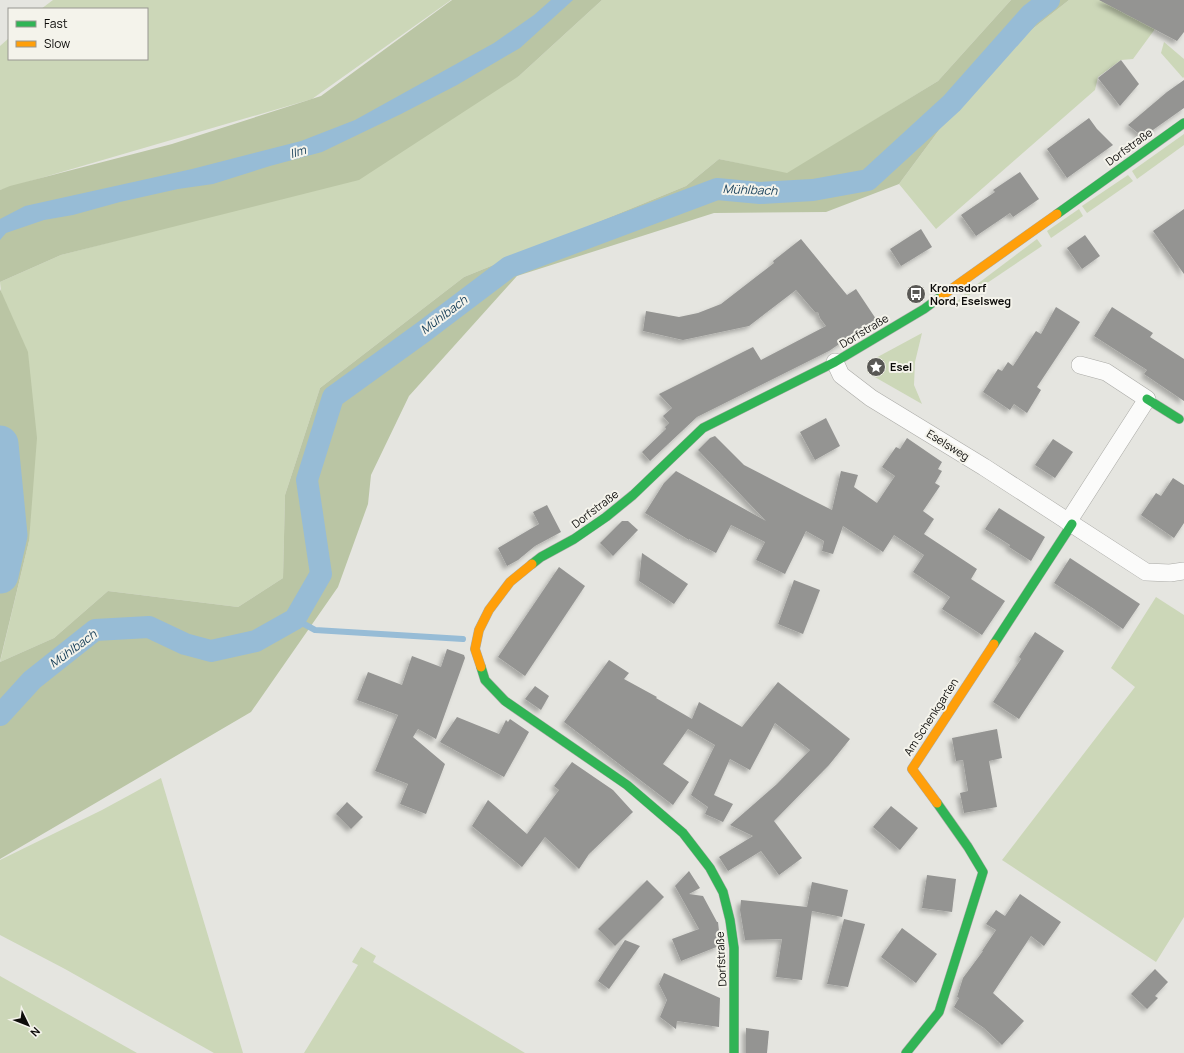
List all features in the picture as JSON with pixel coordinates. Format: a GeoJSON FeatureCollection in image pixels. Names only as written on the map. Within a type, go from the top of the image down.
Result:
{"type":"FeatureCollection","features":[{"type":"Feature","properties":{"kind":"street","name":"Dorfstraße"},"geometry":{"type":"LineString","coordinates":[[734,1053],[734,948],[730,920],[723,892],[710,868],[683,833],[627,785],[505,701],[485,680],[475,649],[479,630],[489,610],[510,582],[541,557],[574,539],[606,517],[633,495],[703,428],[835,362],[929,306],[1184,123]]}},
{"type":"Feature","properties":{"kind":"street","name":"Eselsweg"},"geometry":{"type":"LineString","coordinates":[[835,362],[841,375],[871,398],[984,467],[1146,572],[1170,574],[1184,571]]}},
{"type":"Feature","properties":{"kind":"street"},"geometry":{"type":"LineString","coordinates":[[1080,365],[1106,372],[1179,419]]}},
{"type":"Feature","properties":{"kind":"street"},"geometry":{"type":"LineString","coordinates":[[1070,523],[1147,399]]}},
{"type":"Feature","properties":{"kind":"street","name":"Am Schenkgarten"},"geometry":{"type":"LineString","coordinates":[[906,1053],[940,1012],[983,872],[968,847],[912,769],[1070,523]]}},
{"type":"Feature","properties":{"kind":"green space"},"geometry":{"type":"Polygon","coordinates":[[[53,0],[451,0],[312,99],[0,190],[0,46],[8,39],[8,60],[148,60],[148,8],[42,8],[53,0]]]}},
{"type":"Feature","properties":{"kind":"green space"},"geometry":{"type":"Polygon","coordinates":[[[452,0],[602,0],[519,76],[359,180],[61,255],[0,282],[0,190],[10,186],[172,144],[321,96],[452,0]]]}},
{"type":"Feature","properties":{"kind":"green space"},"geometry":{"type":"Polygon","coordinates":[[[602,0],[1011,0],[938,81],[787,174],[719,159],[686,186],[464,277],[320,388],[285,495],[283,578],[238,607],[108,591],[54,638],[0,662],[29,541],[0,282],[61,255],[153,231],[519,76],[602,0]]]}},
{"type":"Feature","properties":{"kind":"green space"},"geometry":{"type":"Polygon","coordinates":[[[1011,0],[1069,0],[988,64],[899,184],[826,212],[714,213],[517,276],[409,396],[371,475],[368,504],[338,587],[251,712],[0,859],[0,662],[54,638],[108,591],[238,607],[283,578],[285,495],[320,388],[464,277],[686,186],[719,159],[787,173],[938,81],[1011,0]]]}},
{"type":"Feature","properties":{"kind":"green space"},"geometry":{"type":"Polygon","coordinates":[[[1069,0],[1122,0],[1155,29],[1133,59],[1121,60],[1098,77],[1095,90],[936,229],[899,184],[988,64],[1069,0]]]}},
{"type":"Feature","properties":{"kind":"green space"},"geometry":{"type":"Polygon","coordinates":[[[1164,42],[1184,59],[1183,78],[1161,53],[1164,42]]]}},
{"type":"Feature","properties":{"kind":"green space"},"geometry":{"type":"Polygon","coordinates":[[[1184,134],[1184,145],[1137,179],[1132,171],[1184,134]]]}},
{"type":"Feature","properties":{"kind":"green space"},"geometry":{"type":"Polygon","coordinates":[[[1128,175],[1133,181],[1087,213],[1082,206],[1128,175]]]}},
{"type":"Feature","properties":{"kind":"green space"},"geometry":{"type":"Polygon","coordinates":[[[1079,209],[1083,216],[1051,238],[1047,231],[1079,209]]]}},
{"type":"Feature","properties":{"kind":"green space"},"geometry":{"type":"Polygon","coordinates":[[[1037,239],[1042,246],[950,308],[968,291],[1037,239]]]}},
{"type":"Feature","properties":{"kind":"green space"},"geometry":{"type":"Polygon","coordinates":[[[0,289],[28,352],[37,438],[29,541],[0,661],[0,289]]]}},
{"type":"Feature","properties":{"kind":"green space"},"geometry":{"type":"Polygon","coordinates":[[[922,333],[915,362],[914,385],[922,404],[873,376],[867,372],[867,368],[872,360],[922,333]]]}},
{"type":"Feature","properties":{"kind":"green space"},"geometry":{"type":"Polygon","coordinates":[[[1156,597],[1184,615],[1184,917],[1156,962],[1002,860],[1135,687],[1111,668],[1156,597]]]}},
{"type":"Feature","properties":{"kind":"green space"},"geometry":{"type":"Polygon","coordinates":[[[161,778],[243,1053],[214,1053],[65,969],[0,935],[0,860],[102,810],[161,778]]]}},
{"type":"Feature","properties":{"kind":"green space"},"geometry":{"type":"Polygon","coordinates":[[[361,947],[376,956],[373,962],[525,1053],[304,1053],[358,965],[352,962],[361,947]]]}},
{"type":"Feature","properties":{"kind":"green space"},"geometry":{"type":"Polygon","coordinates":[[[0,976],[137,1053],[0,1053],[0,976]]]}},
{"type":"Feature","properties":{"kind":"water"},"geometry":{"type":"Polygon","coordinates":[[[551,0],[573,0],[520,48],[457,85],[322,152],[270,166],[213,184],[178,189],[120,202],[73,215],[44,220],[6,233],[0,240],[0,219],[25,206],[192,169],[301,141],[355,120],[494,43],[534,15],[551,0]]]}},
{"type":"Feature","properties":{"kind":"building"},"geometry":{"type":"Polygon","coordinates":[[[1099,0],[1184,0],[1184,32],[1177,41],[1099,0]]]}},
{"type":"Feature","properties":{"kind":"building"},"geometry":{"type":"Polygon","coordinates":[[[1121,60],[1139,84],[1120,106],[1098,78],[1121,60]]]}},
{"type":"Feature","properties":{"kind":"building"},"geometry":{"type":"Polygon","coordinates":[[[1184,80],[1184,108],[1143,137],[1128,125],[1167,92],[1184,80]]]}},
{"type":"Feature","properties":{"kind":"building"},"geometry":{"type":"Polygon","coordinates":[[[1089,118],[1097,129],[1113,145],[1067,178],[1047,149],[1089,118]]]}},
{"type":"Feature","properties":{"kind":"building"},"geometry":{"type":"Polygon","coordinates":[[[1020,172],[1039,199],[1013,217],[1010,213],[976,236],[961,215],[995,192],[993,190],[1020,172]]]}},
{"type":"Feature","properties":{"kind":"building"},"geometry":{"type":"Polygon","coordinates":[[[1184,209],[1184,274],[1153,231],[1184,209]]]}},
{"type":"Feature","properties":{"kind":"building"},"geometry":{"type":"Polygon","coordinates":[[[921,229],[932,247],[901,266],[890,249],[921,229]]]}},
{"type":"Feature","properties":{"kind":"building"},"geometry":{"type":"Polygon","coordinates":[[[1085,235],[1100,256],[1082,269],[1067,248],[1085,235]]]}},
{"type":"Feature","properties":{"kind":"building"},"geometry":{"type":"Polygon","coordinates":[[[801,239],[847,295],[856,289],[876,319],[829,351],[697,417],[650,461],[642,452],[666,429],[665,427],[669,423],[663,416],[672,408],[659,394],[753,347],[761,360],[826,326],[820,318],[818,312],[815,312],[796,290],[749,326],[683,340],[643,331],[646,311],[679,317],[698,313],[721,304],[774,263],[773,261],[801,239]]]}},
{"type":"Feature","properties":{"kind":"building"},"geometry":{"type":"Polygon","coordinates":[[[1056,307],[1080,322],[1037,387],[1041,390],[1027,413],[1014,404],[1010,410],[983,392],[998,369],[1002,371],[1008,362],[1013,366],[1036,331],[1041,334],[1056,307]]]}},
{"type":"Feature","properties":{"kind":"building"},"geometry":{"type":"Polygon","coordinates":[[[1112,307],[1153,333],[1150,337],[1184,359],[1184,401],[1144,374],[1147,370],[1094,336],[1112,307]]]}},
{"type":"Feature","properties":{"kind":"building"},"geometry":{"type":"Polygon","coordinates":[[[826,418],[840,446],[815,460],[800,432],[826,418]]]}},
{"type":"Feature","properties":{"kind":"building"},"geometry":{"type":"Polygon","coordinates":[[[715,436],[744,465],[832,510],[841,471],[858,475],[854,487],[877,503],[895,476],[882,467],[896,447],[900,449],[907,438],[942,462],[938,469],[942,471],[935,483],[940,486],[923,511],[934,519],[924,534],[977,569],[971,579],[1005,601],[982,635],[942,609],[950,597],[913,572],[924,555],[894,535],[883,552],[843,526],[833,554],[822,551],[824,541],[806,531],[785,574],[756,560],[765,542],[731,525],[716,553],[689,540],[645,513],[664,483],[676,471],[766,521],[698,450],[710,438],[715,436]]]}},
{"type":"Feature","properties":{"kind":"building"},"geometry":{"type":"Polygon","coordinates":[[[1053,439],[1073,452],[1055,478],[1035,465],[1053,439]]]}},
{"type":"Feature","properties":{"kind":"building"},"geometry":{"type":"Polygon","coordinates":[[[1173,478],[1184,485],[1184,523],[1174,538],[1141,515],[1156,493],[1161,496],[1173,478]]]}},
{"type":"Feature","properties":{"kind":"building"},"geometry":{"type":"Polygon","coordinates":[[[547,505],[561,532],[535,546],[518,560],[507,566],[498,548],[539,524],[533,512],[547,505]]]}},
{"type":"Feature","properties":{"kind":"building"},"geometry":{"type":"Polygon","coordinates":[[[999,508],[1045,537],[1031,561],[985,529],[999,508]]]}},
{"type":"Feature","properties":{"kind":"building"},"geometry":{"type":"Polygon","coordinates":[[[622,521],[628,521],[638,530],[613,556],[600,543],[622,521]]]}},
{"type":"Feature","properties":{"kind":"building"},"geometry":{"type":"Polygon","coordinates":[[[642,553],[688,584],[674,604],[639,581],[642,553]]]}},
{"type":"Feature","properties":{"kind":"building"},"geometry":{"type":"Polygon","coordinates":[[[1070,558],[1140,604],[1123,629],[1054,583],[1070,558]]]}},
{"type":"Feature","properties":{"kind":"building"},"geometry":{"type":"Polygon","coordinates":[[[559,567],[585,586],[525,676],[498,657],[559,567]]]}},
{"type":"Feature","properties":{"kind":"building"},"geometry":{"type":"Polygon","coordinates":[[[794,580],[820,590],[803,634],[778,624],[794,580]]]}},
{"type":"Feature","properties":{"kind":"building"},"geometry":{"type":"Polygon","coordinates":[[[1035,632],[1064,651],[1019,719],[993,702],[1021,659],[1019,657],[1035,632]]]}},
{"type":"Feature","properties":{"kind":"building"},"geometry":{"type":"Polygon","coordinates":[[[447,649],[464,655],[465,658],[436,739],[418,729],[413,737],[445,764],[426,814],[400,804],[408,784],[375,771],[398,715],[357,700],[368,672],[402,685],[412,656],[441,667],[447,649]]]}},
{"type":"Feature","properties":{"kind":"building"},"geometry":{"type":"Polygon","coordinates":[[[609,660],[629,673],[624,679],[657,697],[656,698],[692,719],[699,702],[742,727],[778,682],[850,739],[829,765],[774,821],[802,858],[779,875],[761,851],[728,871],[719,857],[753,836],[730,825],[777,784],[810,750],[775,723],[750,770],[730,759],[714,795],[733,804],[723,822],[705,814],[708,807],[691,795],[715,745],[688,729],[663,764],[689,782],[673,805],[564,722],[609,660]]]}},
{"type":"Feature","properties":{"kind":"building"},"geometry":{"type":"Polygon","coordinates":[[[535,686],[549,696],[541,710],[525,699],[535,686]]]}},
{"type":"Feature","properties":{"kind":"building"},"geometry":{"type":"Polygon","coordinates":[[[457,717],[499,734],[506,720],[508,722],[510,719],[529,732],[504,777],[440,742],[457,717]]]}},
{"type":"Feature","properties":{"kind":"building"},"geometry":{"type":"Polygon","coordinates":[[[997,729],[1002,758],[989,761],[997,807],[964,813],[960,793],[968,791],[963,760],[956,761],[952,738],[997,729]]]}},
{"type":"Feature","properties":{"kind":"building"},"geometry":{"type":"Polygon","coordinates":[[[572,762],[613,790],[633,812],[589,854],[579,869],[545,837],[522,867],[472,826],[488,800],[527,834],[559,790],[554,786],[572,762]]]}},
{"type":"Feature","properties":{"kind":"building"},"geometry":{"type":"Polygon","coordinates":[[[347,802],[363,817],[351,829],[336,814],[347,802]]]}},
{"type":"Feature","properties":{"kind":"building"},"geometry":{"type":"Polygon","coordinates":[[[891,806],[918,828],[900,850],[873,827],[891,806]]]}},
{"type":"Feature","properties":{"kind":"building"},"geometry":{"type":"Polygon","coordinates":[[[689,871],[700,888],[689,894],[703,896],[718,922],[720,940],[718,940],[719,946],[681,961],[672,939],[699,929],[675,886],[689,871]]]}},
{"type":"Feature","properties":{"kind":"building"},"geometry":{"type":"Polygon","coordinates":[[[927,875],[956,879],[952,912],[922,908],[927,875]]]}},
{"type":"Feature","properties":{"kind":"building"},"geometry":{"type":"Polygon","coordinates":[[[647,880],[664,897],[615,946],[598,929],[647,880]]]}},
{"type":"Feature","properties":{"kind":"building"},"geometry":{"type":"Polygon","coordinates":[[[812,882],[848,890],[842,917],[812,911],[802,980],[776,977],[782,939],[745,940],[740,910],[741,900],[807,907],[812,882]]]}},
{"type":"Feature","properties":{"kind":"building"},"geometry":{"type":"Polygon","coordinates":[[[1020,894],[1061,922],[1044,946],[1031,936],[993,993],[1024,1021],[1002,1045],[984,1028],[954,1007],[959,998],[957,997],[963,978],[996,930],[986,924],[996,910],[1005,916],[1020,894]]]}},
{"type":"Feature","properties":{"kind":"building"},"geometry":{"type":"Polygon","coordinates":[[[844,919],[865,924],[848,987],[827,984],[844,919]]]}},
{"type":"Feature","properties":{"kind":"building"},"geometry":{"type":"Polygon","coordinates":[[[902,928],[937,954],[916,983],[881,957],[902,928]]]}},
{"type":"Feature","properties":{"kind":"building"},"geometry":{"type":"Polygon","coordinates":[[[625,940],[640,946],[609,989],[598,981],[625,940]]]}},
{"type":"Feature","properties":{"kind":"building"},"geometry":{"type":"Polygon","coordinates":[[[1155,969],[1168,982],[1155,996],[1158,998],[1147,1009],[1131,994],[1155,969]]]}},
{"type":"Feature","properties":{"kind":"building"},"geometry":{"type":"Polygon","coordinates":[[[664,973],[720,998],[719,1027],[677,1021],[676,1029],[660,1017],[667,1000],[659,984],[664,973]]]}},
{"type":"Feature","properties":{"kind":"building"},"geometry":{"type":"Polygon","coordinates":[[[746,1028],[769,1031],[767,1053],[746,1053],[746,1028]]]}},
{"type":"Feature","properties":{"kind":"waterway","name":"Mühlbach"},"geometry":{"type":"LineString","coordinates":[[0,715],[32,680],[95,630],[149,627],[185,644],[211,651],[256,641],[295,619],[321,574],[307,480],[333,397],[509,267],[717,189],[760,193],[813,190],[868,180],[952,103],[1030,15],[1049,0]]}},
{"type":"Feature","properties":{"kind":"waterway","name":"Ilm"},"geometry":{"type":"LineString","coordinates":[[0,444],[9,535],[0,575]]}},
{"type":"Feature","properties":{"kind":"waterway"},"geometry":{"type":"LineString","coordinates":[[295,619],[315,630],[463,639]]}},
{"type":"Feature","properties":{"kind":"traffic: fast"},"geometry":{"type":"LineString","coordinates":[[1057,214],[1184,123]]}},
{"type":"Feature","properties":{"kind":"traffic: fast"},"geometry":{"type":"LineString","coordinates":[[532,564],[541,557],[574,539],[606,517],[633,495],[703,428],[835,362],[924,309],[943,295]]}},
{"type":"Feature","properties":{"kind":"traffic: fast"},"geometry":{"type":"LineString","coordinates":[[1147,399],[1179,419]]}},
{"type":"Feature","properties":{"kind":"traffic: fast"},"geometry":{"type":"LineString","coordinates":[[994,644],[1072,524]]}},
{"type":"Feature","properties":{"kind":"traffic: fast"},"geometry":{"type":"LineString","coordinates":[[481,667],[485,680],[505,701],[627,785],[683,833],[710,868],[723,892],[730,920],[734,948],[734,1053]]}},
{"type":"Feature","properties":{"kind":"traffic: fast"},"geometry":{"type":"LineString","coordinates":[[906,1053],[939,1012],[983,872],[968,847],[937,803]]}},
{"type":"Feature","properties":{"kind":"traffic: slow"},"geometry":{"type":"LineString","coordinates":[[943,295],[1057,214]]}},
{"type":"Feature","properties":{"kind":"traffic: slow"},"geometry":{"type":"LineString","coordinates":[[481,667],[475,649],[479,630],[489,610],[510,582],[532,564]]}},
{"type":"Feature","properties":{"kind":"traffic: slow"},"geometry":{"type":"LineString","coordinates":[[937,803],[912,769],[994,644]]}},
{"type":"Feature","properties":{"kind":"place","name":"Kromsdorf Nord, Eselsweg"},"geometry":{"type":"Point","coordinates":[916,294]}},
{"type":"Feature","properties":{"kind":"place","name":"Esel"},"geometry":{"type":"Point","coordinates":[876,367]}}]}
